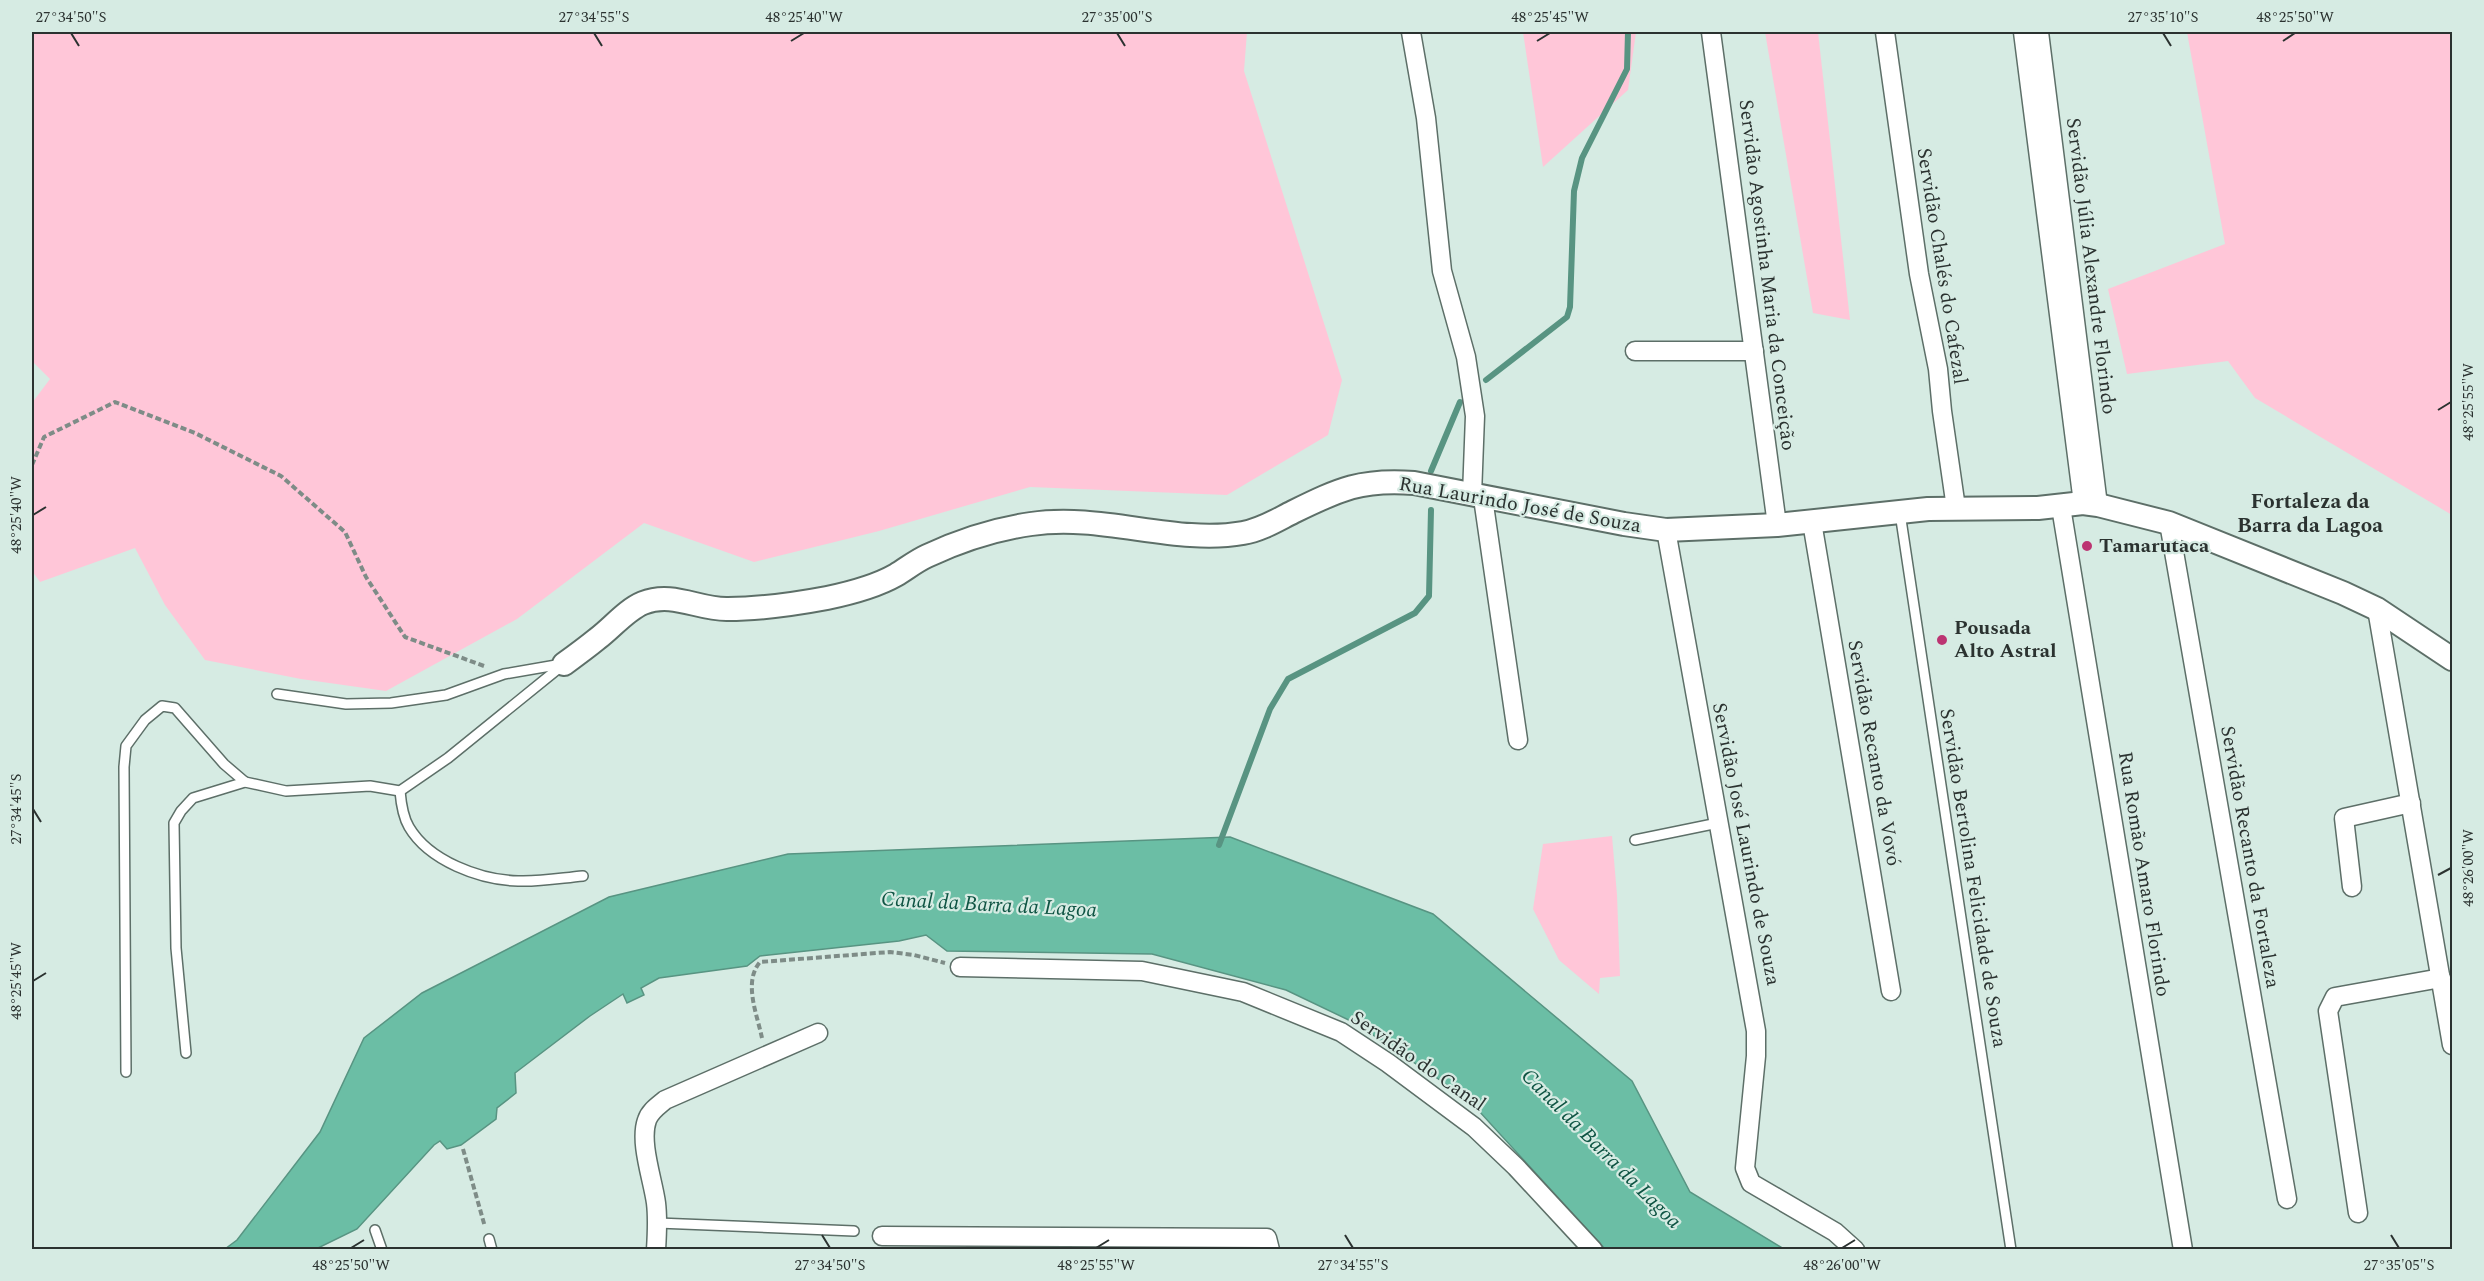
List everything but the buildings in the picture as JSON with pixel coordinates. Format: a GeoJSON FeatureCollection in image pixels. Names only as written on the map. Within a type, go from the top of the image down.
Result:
{"type":"FeatureCollection","features":[{"type":"Feature","properties":{"kind":"street"},"geometry":{"type":"LineString","coordinates":[[1411,32],[1426,118],[1436,232],[1442,271],[1466,357],[1476,416],[1477,497],[1518,740]]}},
{"type":"Feature","properties":{"kind":"street","name":"Servidão Agostinha Maria da Conceição"},"geometry":{"type":"LineString","coordinates":[[1711,32],[1777,525]]}},
{"type":"Feature","properties":{"kind":"street","name":"Servidão Chalés do Cafezal"},"geometry":{"type":"LineString","coordinates":[[1885,32],[1919,274],[1938,369],[1956,508]]}},
{"type":"Feature","properties":{"kind":"street","name":"Servidão Júlia Alexandre Florindo"},"geometry":{"type":"LineString","coordinates":[[2023,32],[2081,505]]}},
{"type":"Feature","properties":{"kind":"street","name":"Servidão Júlia Alexandre Florindo"},"geometry":{"type":"LineString","coordinates":[[2039,32],[2081,505]]}},
{"type":"Feature","properties":{"kind":"street"},"geometry":{"type":"LineString","coordinates":[[1635,351],[1754,351]]}},
{"type":"Feature","properties":{"kind":"street","name":"Rua Laurindo José de Souza"},"geometry":{"type":"LineString","coordinates":[[564,664],[642,603],[672,598],[725,610],[766,607],[827,598],[870,588],[896,575],[924,556],[962,542],[1031,524],[1068,522],[1113,524],[1199,536],[1246,533],[1266,526],[1347,486],[1368,482],[1414,483],[1477,497],[1666,530],[1777,525],[1899,511],[2081,505],[2169,523],[2343,593],[2377,609],[2452,659]]}},
{"type":"Feature","properties":{"kind":"street","name":"Rua Romão Amaro Florindo"},"geometry":{"type":"LineString","coordinates":[[2081,505],[2183,1250]]}},
{"type":"Feature","properties":{"kind":"street","name":"Servidão Recanto da Vovó"},"geometry":{"type":"LineString","coordinates":[[1812,522],[1891,991]]}},
{"type":"Feature","properties":{"kind":"street","name":"Servidão Recanto da Fortaleza"},"geometry":{"type":"LineString","coordinates":[[2169,523],[2287,1199]]}},
{"type":"Feature","properties":{"kind":"street","name":"Servidão José Laurindo de Souza"},"geometry":{"type":"LineString","coordinates":[[1666,530],[1756,1031],[1756,1056],[1744,1168],[1751,1183],[1834,1232],[1855,1250]]}},
{"type":"Feature","properties":{"kind":"street"},"geometry":{"type":"LineString","coordinates":[[2377,609],[2452,1045]]}},
{"type":"Feature","properties":{"kind":"street"},"geometry":{"type":"LineString","coordinates":[[2352,887],[2344,818],[2411,802]]}},
{"type":"Feature","properties":{"kind":"street","name":"Servidão do Canal"},"geometry":{"type":"LineString","coordinates":[[960,967],[1142,971],[1243,992],[1341,1032],[1388,1063],[1474,1127],[1516,1167],[1593,1250]]}},
{"type":"Feature","properties":{"kind":"street"},"geometry":{"type":"LineString","coordinates":[[2358,1213],[2328,1011],[2335,997],[2441,978]]}},
{"type":"Feature","properties":{"kind":"street"},"geometry":{"type":"LineString","coordinates":[[656,1250],[658,1223],[645,1131],[647,1120],[653,1109],[666,1100],[818,1033]]}},
{"type":"Feature","properties":{"kind":"street"},"geometry":{"type":"LineString","coordinates":[[882,1236],[1267,1238],[1270,1250]]}},
{"type":"Feature","properties":{"kind":"lane","name":"Servidão Bertolina Felicidade de Souza"},"geometry":{"type":"LineString","coordinates":[[1899,511],[2011,1250]]}},
{"type":"Feature","properties":{"kind":"lane"},"geometry":{"type":"LineString","coordinates":[[277,694],[346,704],[391,703],[446,695],[504,674],[564,664]]}},
{"type":"Feature","properties":{"kind":"lane"},"geometry":{"type":"LineString","coordinates":[[186,1053],[176,948],[174,823],[193,798],[245,782],[286,790],[370,786],[400,791],[448,758],[564,664]]}},
{"type":"Feature","properties":{"kind":"lane"},"geometry":{"type":"LineString","coordinates":[[126,1072],[124,767],[126,746],[145,720],[162,706],[175,708],[224,764],[245,782]]}},
{"type":"Feature","properties":{"kind":"lane"},"geometry":{"type":"LineString","coordinates":[[400,791],[403,812],[409,828],[436,856],[450,864],[478,876],[518,881],[583,876]]}},
{"type":"Feature","properties":{"kind":"lane"},"geometry":{"type":"LineString","coordinates":[[1635,840],[1718,823]]}},
{"type":"Feature","properties":{"kind":"lane"},"geometry":{"type":"LineString","coordinates":[[658,1223],[854,1231]]}},
{"type":"Feature","properties":{"kind":"lane"},"geometry":{"type":"LineString","coordinates":[[375,1230],[382,1250]]}},
{"type":"Feature","properties":{"kind":"lane"},"geometry":{"type":"LineString","coordinates":[[489,1239],[492,1250]]}},
{"type":"Feature","properties":{"kind":"path"},"geometry":{"type":"LineString","coordinates":[[32,465],[44,438],[115,402],[195,433],[281,476],[345,532],[366,577],[405,637],[504,674]]}},
{"type":"Feature","properties":{"kind":"path"},"geometry":{"type":"LineString","coordinates":[[765,1056],[751,983],[754,970],[760,962],[890,952],[914,955],[960,967]]}},
{"type":"Feature","properties":{"kind":"path"},"geometry":{"type":"LineString","coordinates":[[463,1149],[489,1239]]}},
{"type":"Feature","properties":{"kind":"shaded area"},"geometry":{"type":"Polygon","coordinates":[[[32,32],[1247,32],[1244,71],[1342,380],[1328,435],[1227,495],[1030,487],[879,531],[754,562],[644,523],[517,619],[386,691],[301,679],[205,660],[165,605],[135,548],[40,582],[32,571],[32,403],[50,379],[32,361],[32,32]]]}},
{"type":"Feature","properties":{"kind":"shaded area"},"geometry":{"type":"Polygon","coordinates":[[[1523,32],[1636,32],[1628,90],[1543,167],[1523,32]]]}},
{"type":"Feature","properties":{"kind":"shaded area"},"geometry":{"type":"Polygon","coordinates":[[[1765,32],[1818,32],[1850,320],[1813,313],[1765,32]]]}},
{"type":"Feature","properties":{"kind":"shaded area"},"geometry":{"type":"Polygon","coordinates":[[[2187,32],[2452,32],[2452,515],[2255,398],[2228,361],[2127,374],[2108,289],[2225,244],[2187,32]]]}},
{"type":"Feature","properties":{"kind":"shaded area"},"geometry":{"type":"Polygon","coordinates":[[[1612,836],[1620,976],[1600,978],[1599,994],[1559,960],[1533,909],[1543,844],[1612,836]]]}},
{"type":"Feature","properties":{"kind":"water","name":"Canal da Barra da Lagoa"},"geometry":{"type":"Polygon","coordinates":[[[1230,837],[1433,914],[1632,1081],[1690,1192],[1784,1249],[1605,1249],[1468,1099],[1355,1023],[1286,990],[1152,954],[947,951],[926,935],[899,941],[760,956],[747,966],[659,978],[641,988],[644,995],[627,1003],[623,994],[515,1073],[516,1093],[497,1108],[496,1119],[461,1145],[447,1149],[440,1141],[434,1145],[357,1229],[316,1249],[225,1249],[237,1240],[320,1132],[364,1038],[422,993],[609,897],[788,854],[1230,837]]]}},
{"type":"Feature","properties":{"kind":"waterway"},"geometry":{"type":"LineString","coordinates":[[1486,380],[1567,317],[1570,307],[1574,191],[1582,158],[1627,69],[1628,32]]}},
{"type":"Feature","properties":{"kind":"waterway"},"geometry":{"type":"LineString","coordinates":[[1431,471],[1460,402]]}},
{"type":"Feature","properties":{"kind":"waterway"},"geometry":{"type":"LineString","coordinates":[[1219,845],[1270,709],[1288,679],[1415,613],[1429,596],[1431,510]]}},
{"type":"Feature","properties":{"kind":"place","name":"Tamarutaca"},"geometry":{"type":"Point","coordinates":[2087,546]}},
{"type":"Feature","properties":{"kind":"place","name":"Pousada Alto Astral"},"geometry":{"type":"Point","coordinates":[1942,640]}},
{"type":"Feature","properties":{"kind":"district","name":"Fortaleza da Barra da Lagoa"},"geometry":{"type":"Point","coordinates":[2310,514]}}]}
